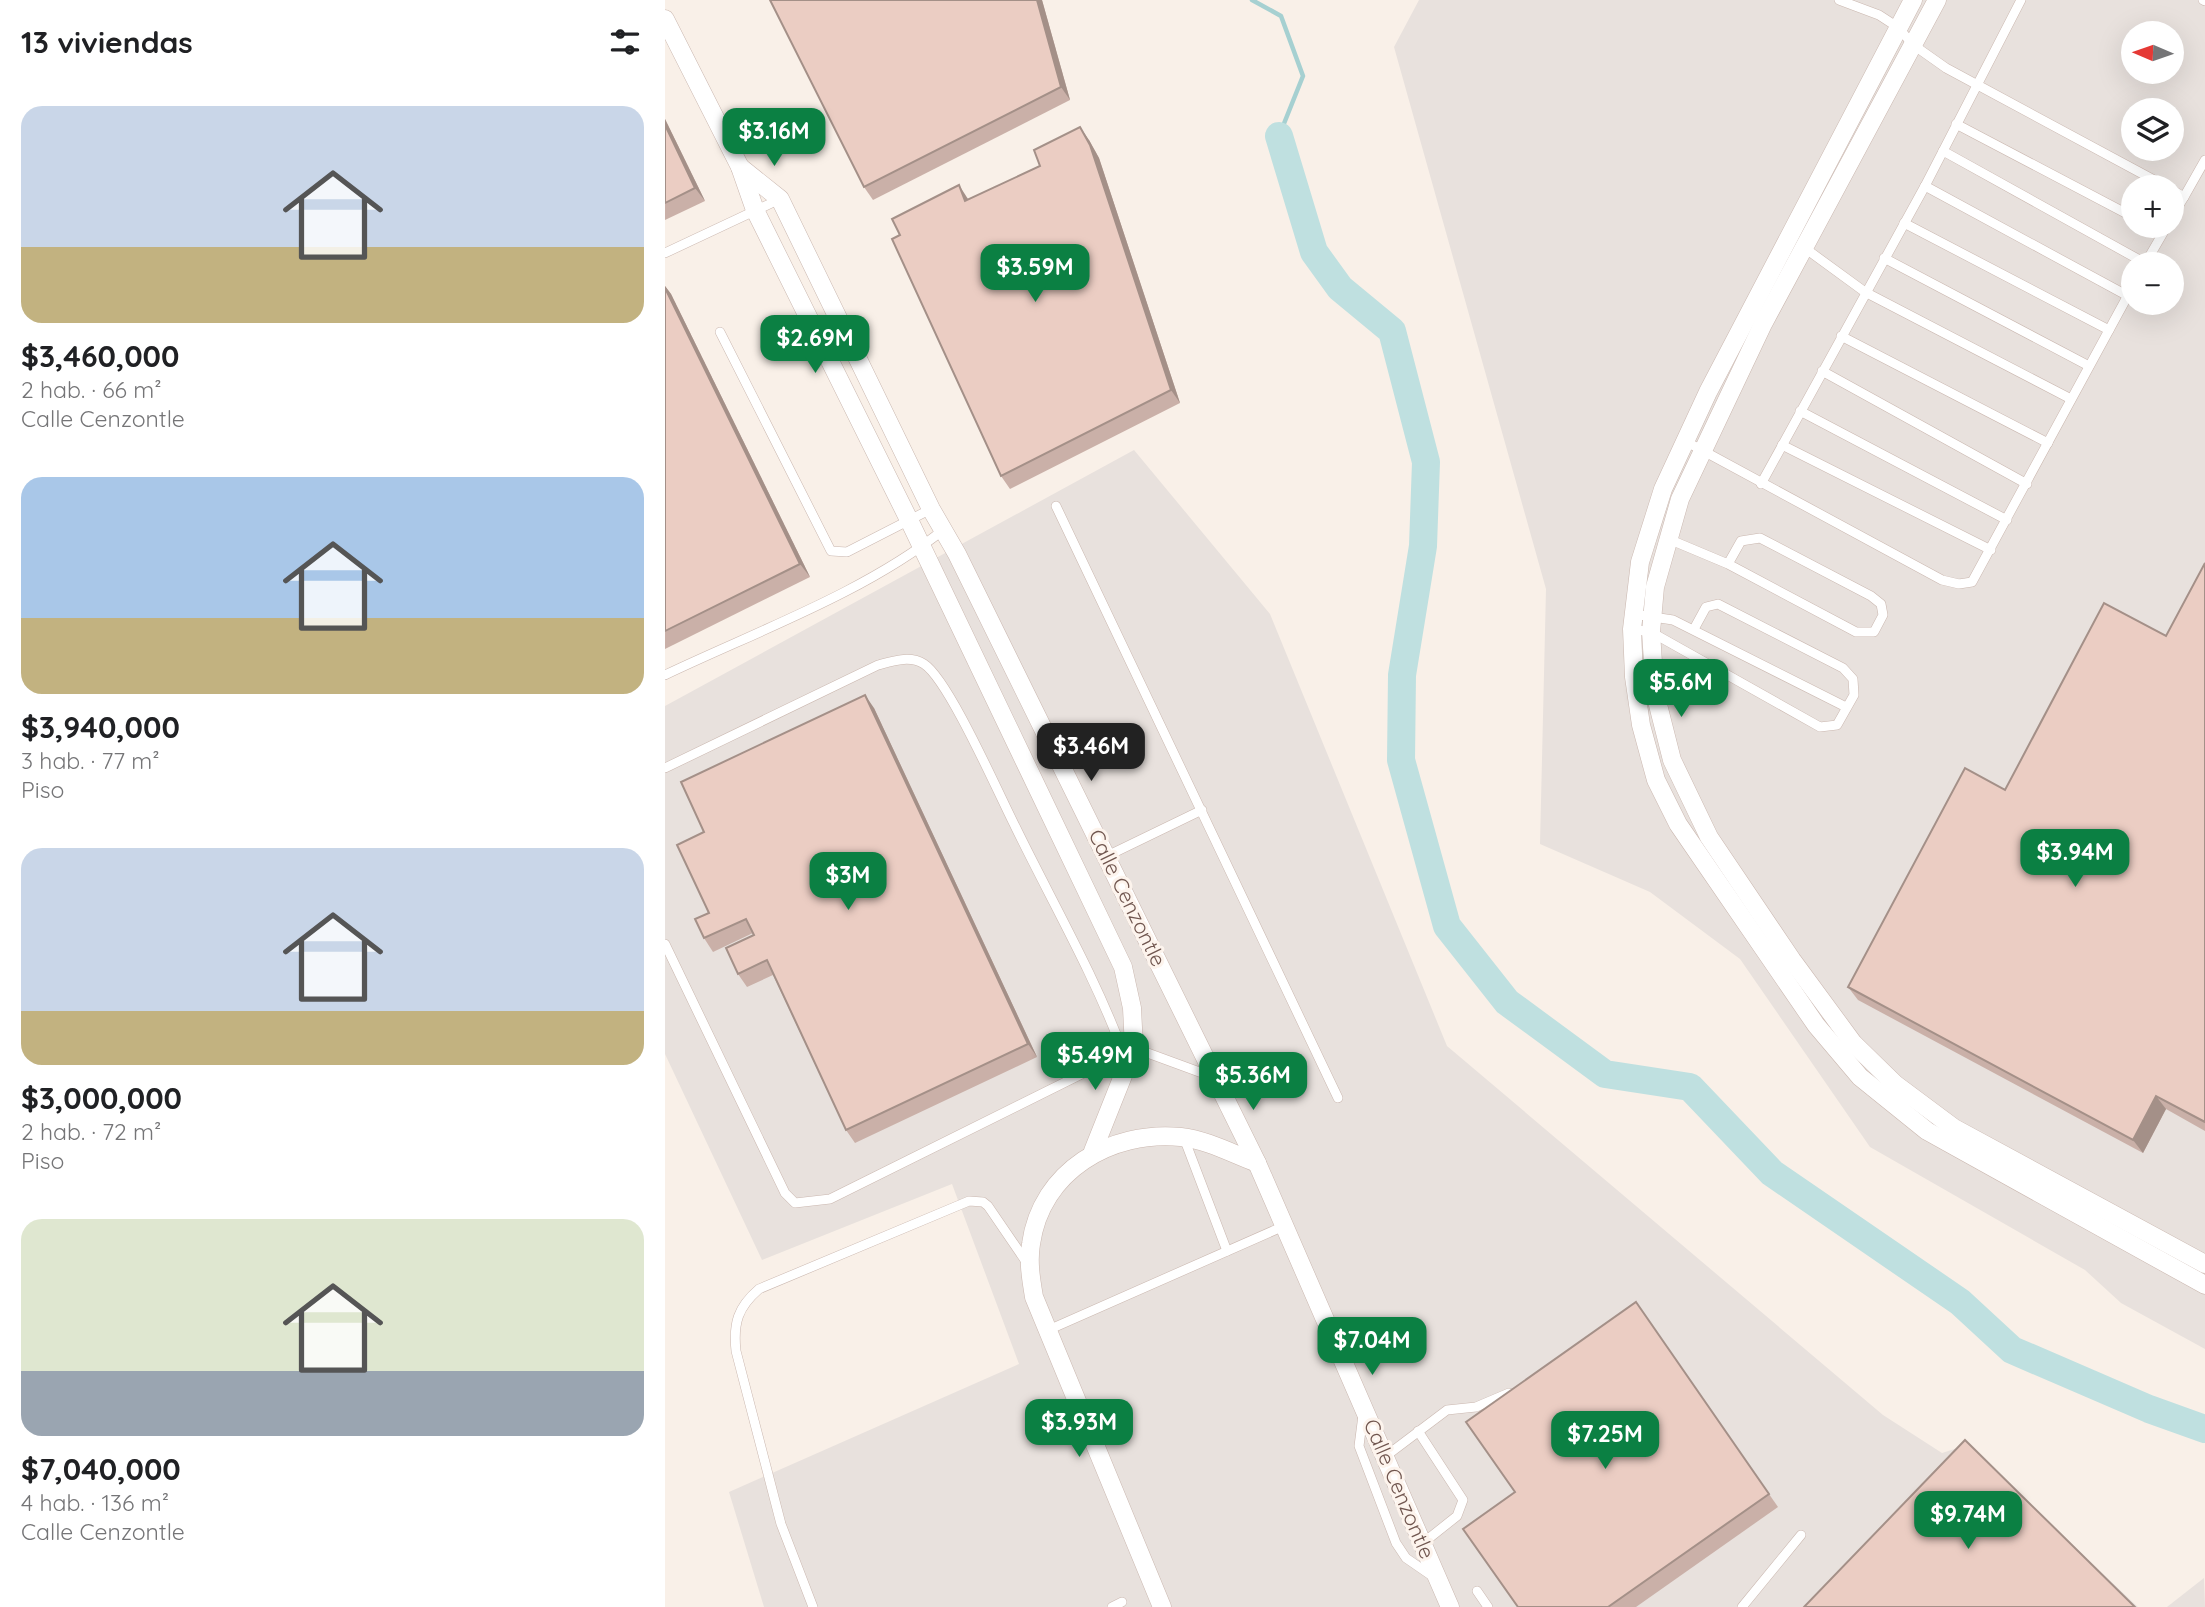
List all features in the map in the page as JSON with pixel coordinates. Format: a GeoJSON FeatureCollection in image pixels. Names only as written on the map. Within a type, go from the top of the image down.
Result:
{"type":"FeatureCollection","features":[{"type":"Feature","properties":{"kind":"street"},"geometry":{"type":"LineString","coordinates":[[1913,0],[1685,441],[1648,531],[1640,562],[1642,623],[1638,704],[1656,780],[1678,824],[1836,1052],[1885,1100],[1927,1131],[2205,1285]]}},
{"type":"Feature","properties":{"kind":"street"},"geometry":{"type":"LineString","coordinates":[[1937,0],[1763,324],[1702,452],[1667,538],[1642,623],[1655,693],[1672,760],[1689,800],[1740,884],[1853,1043],[1895,1084],[1954,1128],[2205,1264]]}},
{"type":"Feature","properties":{"kind":"street","name":"Calle Cenzontle"},"geometry":{"type":"LineString","coordinates":[[665,19],[740,167],[755,210],[1123,967],[1132,1009],[1129,1050],[1093,1151]]}},
{"type":"Feature","properties":{"kind":"street"},"geometry":{"type":"LineString","coordinates":[[740,167],[780,199]]}},
{"type":"Feature","properties":{"kind":"street","name":"Calle Cenzontle"},"geometry":{"type":"LineString","coordinates":[[780,199],[931,509],[1107,856],[1257,1163],[1450,1607]]}},
{"type":"Feature","properties":{"kind":"street"},"geometry":{"type":"LineString","coordinates":[[1162,1607],[1046,1331],[1034,1297],[1029,1267],[1031,1242],[1038,1217],[1069,1172],[1093,1151],[1145,1136],[1184,1137],[1257,1163]]}},
{"type":"Feature","properties":{"kind":"lane"},"geometry":{"type":"LineString","coordinates":[[1839,0],[1879,15],[1899,28],[1912,44],[1975,85],[2145,175]]}},
{"type":"Feature","properties":{"kind":"lane"},"geometry":{"type":"LineString","coordinates":[[1761,484],[1925,186],[2021,0]]}},
{"type":"Feature","properties":{"kind":"lane"},"geometry":{"type":"LineString","coordinates":[[1956,124],[2121,211]]}},
{"type":"Feature","properties":{"kind":"lane"},"geometry":{"type":"LineString","coordinates":[[1943,151],[2124,252]]}},
{"type":"Feature","properties":{"kind":"lane"},"geometry":{"type":"LineString","coordinates":[[2184,197],[2205,160]]}},
{"type":"Feature","properties":{"kind":"lane"},"geometry":{"type":"LineString","coordinates":[[1925,186],[2121,292]]}},
{"type":"Feature","properties":{"kind":"lane"},"geometry":{"type":"LineString","coordinates":[[665,253],[780,199]]}},
{"type":"Feature","properties":{"kind":"lane"},"geometry":{"type":"LineString","coordinates":[[1904,223],[2109,330]]}},
{"type":"Feature","properties":{"kind":"lane"},"geometry":{"type":"LineString","coordinates":[[1789,237],[1865,292],[2071,399]]}},
{"type":"Feature","properties":{"kind":"lane"},"geometry":{"type":"LineString","coordinates":[[1884,258],[2089,366]]}},
{"type":"Feature","properties":{"kind":"lane"},"geometry":{"type":"LineString","coordinates":[[1685,441],[1942,580],[1959,584],[1972,582],[2121,309]]}},
{"type":"Feature","properties":{"kind":"lane"},"geometry":{"type":"LineString","coordinates":[[720,332],[831,551],[847,552],[931,509]]}},
{"type":"Feature","properties":{"kind":"lane"},"geometry":{"type":"LineString","coordinates":[[1841,336],[2048,443]]}},
{"type":"Feature","properties":{"kind":"lane"},"geometry":{"type":"LineString","coordinates":[[1822,371],[2027,484]]}},
{"type":"Feature","properties":{"kind":"lane"},"geometry":{"type":"LineString","coordinates":[[1800,411],[2007,520]]}},
{"type":"Feature","properties":{"kind":"lane"},"geometry":{"type":"LineString","coordinates":[[1781,445],[1991,550]]}},
{"type":"Feature","properties":{"kind":"lane"},"geometry":{"type":"LineString","coordinates":[[1056,506],[1338,1098]]}},
{"type":"Feature","properties":{"kind":"lane"},"geometry":{"type":"LineString","coordinates":[[665,675],[859,583],[920,549],[943,530]]}},
{"type":"Feature","properties":{"kind":"lane"},"geometry":{"type":"LineString","coordinates":[[1648,531],[1728,564],[1856,632],[1874,632],[1883,615],[1881,604],[1871,596],[1760,538],[1741,541],[1728,564]]}},
{"type":"Feature","properties":{"kind":"lane"},"geometry":{"type":"LineString","coordinates":[[1642,623],[1820,727],[1836,725],[1855,691],[1850,674],[1725,608],[1714,604],[1706,607],[1694,629]]}},
{"type":"Feature","properties":{"kind":"lane"},"geometry":{"type":"LineString","coordinates":[[1642,623],[1673,620],[1846,707]]}},
{"type":"Feature","properties":{"kind":"lane"},"geometry":{"type":"LineString","coordinates":[[665,768],[878,665],[913,660],[923,664],[942,686],[987,767],[1129,1050],[1215,1077]]}},
{"type":"Feature","properties":{"kind":"lane"},"geometry":{"type":"LineString","coordinates":[[1107,856],[1202,810]]}},
{"type":"Feature","properties":{"kind":"lane"},"geometry":{"type":"LineString","coordinates":[[665,944],[785,1193],[795,1203],[830,1199],[1129,1050]]}},
{"type":"Feature","properties":{"kind":"lane"},"geometry":{"type":"LineString","coordinates":[[1184,1137],[1227,1251]]}},
{"type":"Feature","properties":{"kind":"lane"},"geometry":{"type":"LineString","coordinates":[[813,1607],[781,1524],[736,1351],[735,1326],[739,1311],[759,1289],[969,1201],[982,1202],[988,1206],[1029,1267]]}},
{"type":"Feature","properties":{"kind":"lane"},"geometry":{"type":"LineString","coordinates":[[1046,1331],[1283,1226]]}},
{"type":"Feature","properties":{"kind":"lane"},"geometry":{"type":"LineString","coordinates":[[1385,1456],[1447,1410],[1486,1404],[1516,1388]]}},
{"type":"Feature","properties":{"kind":"lane"},"geometry":{"type":"LineString","coordinates":[[1364,1408],[1359,1446],[1396,1543],[1411,1563],[1439,1581]]}},
{"type":"Feature","properties":{"kind":"lane"},"geometry":{"type":"LineString","coordinates":[[1418,1431],[1462,1500],[1457,1516],[1423,1544]]}},
{"type":"Feature","properties":{"kind":"lane"},"geometry":{"type":"LineString","coordinates":[[1742,1607],[1801,1535]]}},
{"type":"Feature","properties":{"kind":"lane"},"geometry":{"type":"LineString","coordinates":[[1478,1591],[1488,1607]]}},
{"type":"Feature","properties":{"kind":"lane"},"geometry":{"type":"LineString","coordinates":[[1112,1607],[1122,1602]]}},
{"type":"Feature","properties":{"kind":"shaded area"},"geometry":{"type":"Polygon","coordinates":[[[1419,0],[2205,0],[2205,1349],[2121,1303],[2085,1270],[1870,1147],[1740,959],[1650,892],[1540,844],[1546,589],[1394,47],[1419,0]]]}},
{"type":"Feature","properties":{"kind":"shaded area"},"geometry":{"type":"Polygon","coordinates":[[[1134,450],[1270,614],[1447,1046],[1883,1415],[1942,1453],[1967,1445],[2138,1607],[764,1607],[729,1492],[1019,1364],[952,1184],[762,1260],[665,1054],[665,706],[1134,450]]]}},
{"type":"Feature","properties":{"kind":"shaded area"},"geometry":{"type":"Polygon","coordinates":[[[2204,1578],[2205,1607],[2167,1607],[2204,1578]]]}},
{"type":"Feature","properties":{"kind":"building"},"geometry":{"type":"Polygon","coordinates":[[[770,0],[1037,0],[1061,87],[864,187],[770,0]]]}},
{"type":"Feature","properties":{"kind":"building"},"geometry":{"type":"Polygon","coordinates":[[[665,125],[695,188],[665,203],[665,125]]]}},
{"type":"Feature","properties":{"kind":"building"},"geometry":{"type":"Polygon","coordinates":[[[1080,127],[1090,145],[1171,390],[1001,476],[892,239],[900,235],[892,219],[959,185],[965,201],[1040,166],[1034,150],[1080,127]]]}},
{"type":"Feature","properties":{"kind":"building"},"geometry":{"type":"Polygon","coordinates":[[[665,288],[800,564],[665,631],[665,288]]]}},
{"type":"Feature","properties":{"kind":"building"},"geometry":{"type":"Polygon","coordinates":[[[2205,563],[2205,1122],[2156,1096],[2133,1140],[1848,987],[1965,768],[2005,790],[2104,603],[2166,636],[2205,563]]]}},
{"type":"Feature","properties":{"kind":"building"},"geometry":{"type":"Polygon","coordinates":[[[865,695],[1028,1044],[846,1130],[767,960],[738,974],[726,948],[754,935],[746,919],[704,938],[695,919],[709,913],[677,845],[704,832],[681,782],[865,695]]]}},
{"type":"Feature","properties":{"kind":"building"},"geometry":{"type":"Polygon","coordinates":[[[1636,1302],[1769,1494],[1608,1607],[1518,1607],[1463,1529],[1515,1492],[1466,1422],[1636,1302]]]}},
{"type":"Feature","properties":{"kind":"building"},"geometry":{"type":"Polygon","coordinates":[[[1965,1440],[2135,1607],[1804,1607],[1965,1440]]]}},
{"type":"Feature","properties":{"kind":"waterway"},"geometry":{"type":"LineString","coordinates":[[1252,0],[1281,16],[1303,76],[1279,136]]}},
{"type":"Feature","properties":{"kind":"waterway"},"geometry":{"type":"LineString","coordinates":[[1279,136],[1314,252],[1340,288],[1392,331],[1426,462],[1423,546],[1402,675],[1401,760],[1447,926],[1507,1002],[1605,1074],[1690,1087],[1772,1173],[1960,1302],[2012,1350],[2149,1409],[2205,1429]]}}]}
